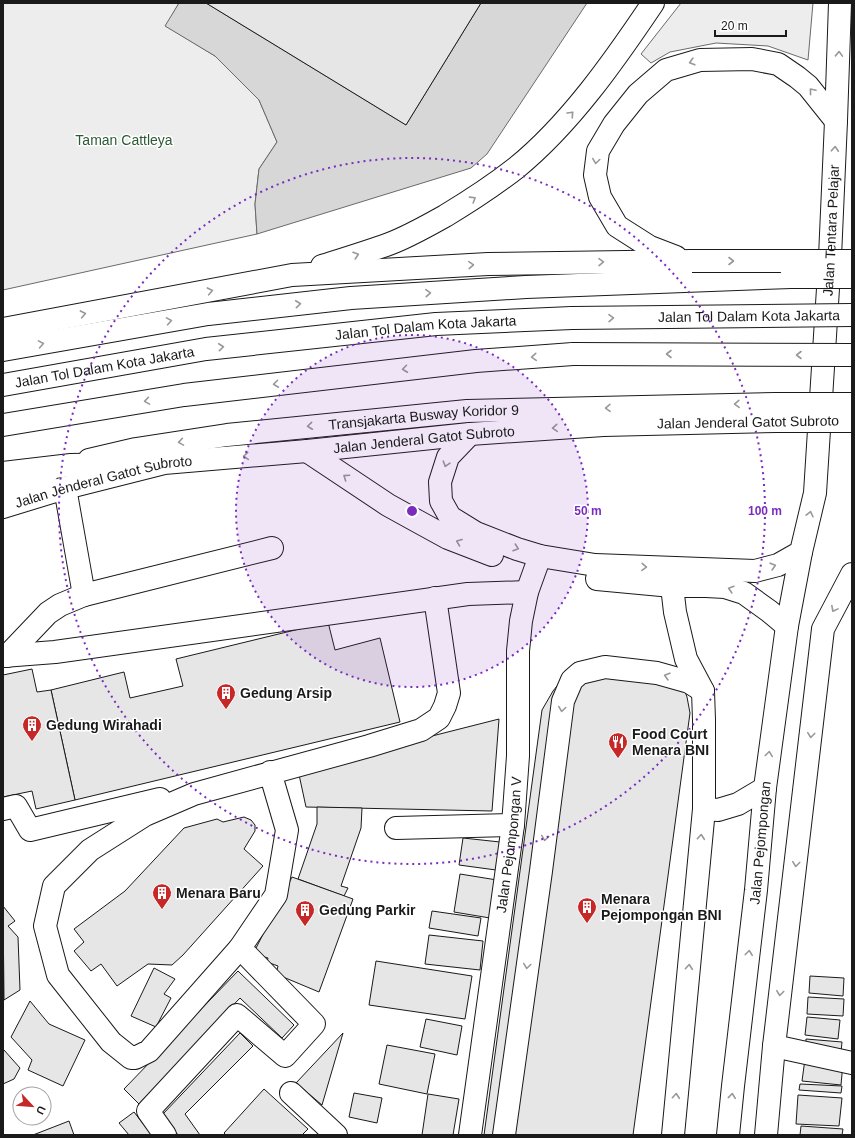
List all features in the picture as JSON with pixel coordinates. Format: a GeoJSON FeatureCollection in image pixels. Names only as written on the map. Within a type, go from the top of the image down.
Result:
{"type":"FeatureCollection","features":[{"type":"Feature","properties":{"kind":"main road"},"geometry":{"type":"LineString","coordinates":[[3,329],[292,275],[389,244],[423,229],[488,190],[517,167],[547,139],[575,109],[613,60],[653,3]]}},
{"type":"Feature","properties":{"kind":"main road","name":"Jalan Tentara Pelajar"},"geometry":{"type":"LineString","coordinates":[[801,552],[815,493],[830,258],[840,3]]}},
{"type":"Feature","properties":{"kind":"main road"},"geometry":{"type":"LineString","coordinates":[[689,261],[650,247],[617,226],[600,197],[594,175],[598,150],[614,124],[638,94],[666,70],[700,60],[752,59],[778,64],[797,77],[808,86],[836,121]]}},
{"type":"Feature","properties":{"kind":"main road"},"geometry":{"type":"LineString","coordinates":[[292,275],[488,264],[689,261],[852,261]]}},
{"type":"Feature","properties":{"kind":"main road"},"geometry":{"type":"LineString","coordinates":[[3,350],[208,314],[351,298],[526,287],[791,277],[852,277]]}},
{"type":"Feature","properties":{"kind":"main road","name":"Jalan Tol Dalam Kota Jakarta"},"geometry":{"type":"LineString","coordinates":[[3,386],[206,349],[436,324],[572,318],[852,315]]}},
{"type":"Feature","properties":{"kind":"main road"},"geometry":{"type":"LineString","coordinates":[[3,425],[184,395],[476,361],[573,354],[852,355]]}},
{"type":"Feature","properties":{"kind":"main road","name":"Transjakarta Busway Koridor 9"},"geometry":{"type":"LineString","coordinates":[[3,488],[70,465],[136,449],[227,434],[467,411],[776,412],[852,404]]}},
{"type":"Feature","properties":{"kind":"main road","name":"Jalan Jenderal Gatot Subroto"},"geometry":{"type":"LineString","coordinates":[[3,507],[65,488],[164,463],[307,451],[470,434],[776,412],[852,421]]}},
{"type":"Feature","properties":{"kind":"main road"},"geometry":{"type":"LineString","coordinates":[[470,434],[448,457],[440,482],[441,501],[450,517],[476,533],[517,549],[537,562],[584,577],[672,577],[755,571],[778,566],[801,552]]}},
{"type":"Feature","properties":{"kind":"main road"},"geometry":{"type":"LineString","coordinates":[[307,451],[388,505],[448,538],[515,564],[537,562]]}},
{"type":"Feature","properties":{"kind":"main road"},"geometry":{"type":"LineString","coordinates":[[3,472],[70,465],[164,463]]}},
{"type":"Feature","properties":{"kind":"main road"},"geometry":{"type":"LineString","coordinates":[[65,488],[84,595]]}},
{"type":"Feature","properties":{"kind":"main road"},"geometry":{"type":"LineString","coordinates":[[5,656],[48,612],[60,605],[84,595],[272,548]]}},
{"type":"Feature","properties":{"kind":"main road","name":"Jalan Pejompongan"},"geometry":{"type":"LineString","coordinates":[[728,1135],[756,890],[765,788],[787,626],[801,552]]}},
{"type":"Feature","properties":{"kind":"main road","name":"Jalan Pejompongan V"},"geometry":{"type":"LineString","coordinates":[[470,1135],[513,825],[518,756],[518,651],[528,592],[537,562]]}},
{"type":"Feature","properties":{"kind":"main road"},"geometry":{"type":"LineString","coordinates":[[766,1135],[774,1046],[823,629],[852,574]]}},
{"type":"Feature","properties":{"kind":"main road"},"geometry":{"type":"LineString","coordinates":[[672,577],[706,586],[725,587],[744,593],[787,626]]}},
{"type":"Feature","properties":{"kind":"main road"},"geometry":{"type":"LineString","coordinates":[[672,577],[675,612],[686,660],[703,691],[704,809],[673,1135]]}},
{"type":"Feature","properties":{"kind":"main road"},"geometry":{"type":"LineString","coordinates":[[5,656],[62,651],[435,598],[476,594],[528,592]]}},
{"type":"Feature","properties":{"kind":"main road"},"geometry":{"type":"LineString","coordinates":[[9,808],[30,830],[270,772],[369,746],[421,730],[439,718],[446,706],[449,693],[435,598]]}},
{"type":"Feature","properties":{"kind":"main road"},"geometry":{"type":"LineString","coordinates":[[504,1135],[563,701],[572,680],[580,673],[605,667],[657,673],[688,682],[703,691]]}},
{"type":"Feature","properties":{"kind":"main road"},"geometry":{"type":"LineString","coordinates":[[270,772],[288,830],[276,895],[240,948],[149,1051],[135,1058],[131,1058],[111,1042],[58,975],[45,926],[54,886],[90,850],[145,815],[194,794],[270,772]]}},
{"type":"Feature","properties":{"kind":"main road"},"geometry":{"type":"LineString","coordinates":[[704,809],[718,810],[738,804],[765,788]]}},
{"type":"Feature","properties":{"kind":"main road"},"geometry":{"type":"LineString","coordinates":[[396,828],[513,825]]}},
{"type":"Feature","properties":{"kind":"main road"},"geometry":{"type":"LineString","coordinates":[[165,1135],[148,1111],[236,1015],[285,1056],[314,1024],[240,948]]}},
{"type":"Feature","properties":{"kind":"main road"},"geometry":{"type":"LineString","coordinates":[[774,1046],[852,1063]]}},
{"type":"Feature","properties":{"kind":"main road"},"geometry":{"type":"LineString","coordinates":[[290,1093],[336,1135]]}},
{"type":"Feature","properties":{"kind":"shaded area","name":"Taman Cattleya"},"geometry":{"type":"Polygon","coordinates":[[[3,3],[179,3],[166,26],[215,56],[259,100],[277,142],[259,169],[255,204],[257,234],[3,290],[3,3]]]}},
{"type":"Feature","properties":{"kind":"shaded area"},"geometry":{"type":"Polygon","coordinates":[[[179,3],[206,3],[406,125],[481,3],[587,3],[487,154],[471,168],[257,234],[255,204],[259,169],[277,142],[259,100],[215,56],[165,26],[179,3]]]}},
{"type":"Feature","properties":{"kind":"shaded area"},"geometry":{"type":"Polygon","coordinates":[[[681,3],[813,3],[808,60],[768,46],[716,43],[670,52],[651,63],[641,54],[681,3]]]}},
{"type":"Feature","properties":{"kind":"building"},"geometry":{"type":"Polygon","coordinates":[[[206,3],[481,3],[406,125],[206,3]]]}},
{"type":"Feature","properties":{"kind":"building","name":"Gedung Arsip"},"geometry":{"type":"Polygon","coordinates":[[[328,622],[335,650],[380,638],[400,722],[75,800],[51,690],[124,672],[130,698],[183,686],[176,659],[328,622]]]}},
{"type":"Feature","properties":{"kind":"building","name":"Gedung Wirahadi"},"geometry":{"type":"Polygon","coordinates":[[[32,669],[37,692],[51,690],[75,800],[36,809],[32,791],[3,797],[3,675],[32,669]]]}},
{"type":"Feature","properties":{"kind":"building","name":"Menara Pejompongan BNI"},"geometry":{"type":"Polygon","coordinates":[[[565,676],[681,681],[687,697],[690,713],[633,1135],[484,1135],[542,710],[553,691],[565,676]]]}},
{"type":"Feature","properties":{"kind":"building"},"geometry":{"type":"Polygon","coordinates":[[[499,719],[492,811],[306,807],[298,770],[499,719]]]}},
{"type":"Feature","properties":{"kind":"building"},"geometry":{"type":"Polygon","coordinates":[[[317,807],[362,808],[361,828],[341,886],[348,888],[344,896],[298,879],[317,824],[317,807]]]}},
{"type":"Feature","properties":{"kind":"building","name":"Menara Baru"},"geometry":{"type":"Polygon","coordinates":[[[244,817],[251,820],[255,825],[255,831],[244,849],[263,866],[183,955],[172,965],[148,964],[117,986],[101,964],[91,971],[74,951],[84,942],[74,929],[125,891],[184,828],[217,819],[223,822],[244,817]]]}},
{"type":"Feature","properties":{"kind":"building"},"geometry":{"type":"Polygon","coordinates":[[[463,838],[500,842],[496,870],[459,865],[463,838]]]}},
{"type":"Feature","properties":{"kind":"building"},"geometry":{"type":"Polygon","coordinates":[[[460,874],[497,880],[490,918],[454,912],[460,874]]]}},
{"type":"Feature","properties":{"kind":"building","name":"Gedung Parkir"},"geometry":{"type":"Polygon","coordinates":[[[292,877],[353,899],[319,992],[276,974],[278,966],[267,962],[268,958],[253,954],[292,877]]]}},
{"type":"Feature","properties":{"kind":"building"},"geometry":{"type":"Polygon","coordinates":[[[3,906],[15,921],[8,926],[18,937],[20,990],[4,1000],[3,906]]]}},
{"type":"Feature","properties":{"kind":"building"},"geometry":{"type":"Polygon","coordinates":[[[432,911],[481,918],[478,936],[429,928],[432,911]]]}},
{"type":"Feature","properties":{"kind":"building"},"geometry":{"type":"Polygon","coordinates":[[[429,935],[483,941],[480,970],[425,964],[429,935]]]}},
{"type":"Feature","properties":{"kind":"building"},"geometry":{"type":"Polygon","coordinates":[[[376,961],[472,976],[465,1019],[369,1005],[376,961]]]}},
{"type":"Feature","properties":{"kind":"building"},"geometry":{"type":"Polygon","coordinates":[[[154,968],[175,979],[164,994],[171,998],[156,1027],[131,1016],[154,968]]]}},
{"type":"Feature","properties":{"kind":"building"},"geometry":{"type":"Polygon","coordinates":[[[238,971],[294,1025],[282,1038],[240,998],[139,1104],[124,1089],[238,971]]]}},
{"type":"Feature","properties":{"kind":"building"},"geometry":{"type":"Polygon","coordinates":[[[810,976],[844,978],[843,996],[809,993],[810,976]]]}},
{"type":"Feature","properties":{"kind":"building"},"geometry":{"type":"Polygon","coordinates":[[[808,997],[844,999],[843,1016],[807,1014],[808,997]]]}},
{"type":"Feature","properties":{"kind":"building"},"geometry":{"type":"Polygon","coordinates":[[[30,1001],[49,1024],[85,1040],[63,1086],[28,1070],[32,1060],[11,1037],[30,1001]]]}},
{"type":"Feature","properties":{"kind":"building"},"geometry":{"type":"Polygon","coordinates":[[[807,1017],[840,1020],[838,1039],[805,1035],[807,1017]]]}},
{"type":"Feature","properties":{"kind":"building"},"geometry":{"type":"Polygon","coordinates":[[[426,1019],[462,1026],[457,1055],[420,1047],[426,1019]]]}},
{"type":"Feature","properties":{"kind":"building"},"geometry":{"type":"Polygon","coordinates":[[[240,1033],[253,1046],[185,1114],[200,1135],[178,1135],[163,1114],[240,1033]]]}},
{"type":"Feature","properties":{"kind":"building"},"geometry":{"type":"Polygon","coordinates":[[[343,1033],[322,1105],[296,1083],[343,1033]]]}},
{"type":"Feature","properties":{"kind":"building"},"geometry":{"type":"Polygon","coordinates":[[[806,1039],[842,1042],[841,1052],[805,1049],[806,1039]]]}},
{"type":"Feature","properties":{"kind":"building"},"geometry":{"type":"Polygon","coordinates":[[[387,1045],[435,1054],[427,1094],[379,1084],[387,1045]]]}},
{"type":"Feature","properties":{"kind":"building"},"geometry":{"type":"Polygon","coordinates":[[[3,1050],[20,1068],[14,1079],[3,1084],[3,1050]]]}},
{"type":"Feature","properties":{"kind":"building"},"geometry":{"type":"Polygon","coordinates":[[[805,1059],[843,1063],[841,1085],[802,1081],[805,1059]]]}},
{"type":"Feature","properties":{"kind":"building"},"geometry":{"type":"Polygon","coordinates":[[[800,1084],[842,1086],[841,1093],[799,1090],[800,1084]]]}},
{"type":"Feature","properties":{"kind":"building"},"geometry":{"type":"Polygon","coordinates":[[[264,1089],[308,1129],[302,1135],[226,1135],[224,1133],[264,1089]]]}},
{"type":"Feature","properties":{"kind":"building"},"geometry":{"type":"Polygon","coordinates":[[[354,1093],[382,1098],[377,1123],[349,1117],[354,1093]]]}},
{"type":"Feature","properties":{"kind":"building"},"geometry":{"type":"Polygon","coordinates":[[[428,1094],[459,1099],[453,1135],[422,1135],[428,1094]]]}},
{"type":"Feature","properties":{"kind":"building"},"geometry":{"type":"Polygon","coordinates":[[[798,1095],[842,1098],[839,1126],[796,1124],[798,1095]]]}},
{"type":"Feature","properties":{"kind":"building"},"geometry":{"type":"Polygon","coordinates":[[[134,1112],[152,1135],[129,1135],[119,1123],[134,1112]]]}},
{"type":"Feature","properties":{"kind":"building"},"geometry":{"type":"Polygon","coordinates":[[[69,1121],[74,1135],[33,1135],[69,1121]]]}},
{"type":"Feature","properties":{"kind":"building"},"geometry":{"type":"Polygon","coordinates":[[[801,1126],[843,1129],[842,1135],[800,1135],[801,1126]]]}},
{"type":"Feature","properties":{"kind":"place","name":"Gedung Arsip"},"geometry":{"type":"Point","coordinates":[226,710]}},
{"type":"Feature","properties":{"kind":"place","name":"Gedung Wirahadi"},"geometry":{"type":"Point","coordinates":[32,742]}},
{"type":"Feature","properties":{"kind":"place","name":"Food Court Menara BNI"},"geometry":{"type":"Point","coordinates":[618,759]}},
{"type":"Feature","properties":{"kind":"place","name":"Menara Baru"},"geometry":{"type":"Point","coordinates":[162,910]}},
{"type":"Feature","properties":{"kind":"place","name":"Menara Pejompongan BNI"},"geometry":{"type":"Point","coordinates":[587,924]}},
{"type":"Feature","properties":{"kind":"place","name":"Gedung Parkir"},"geometry":{"type":"Point","coordinates":[305,927]}}]}
